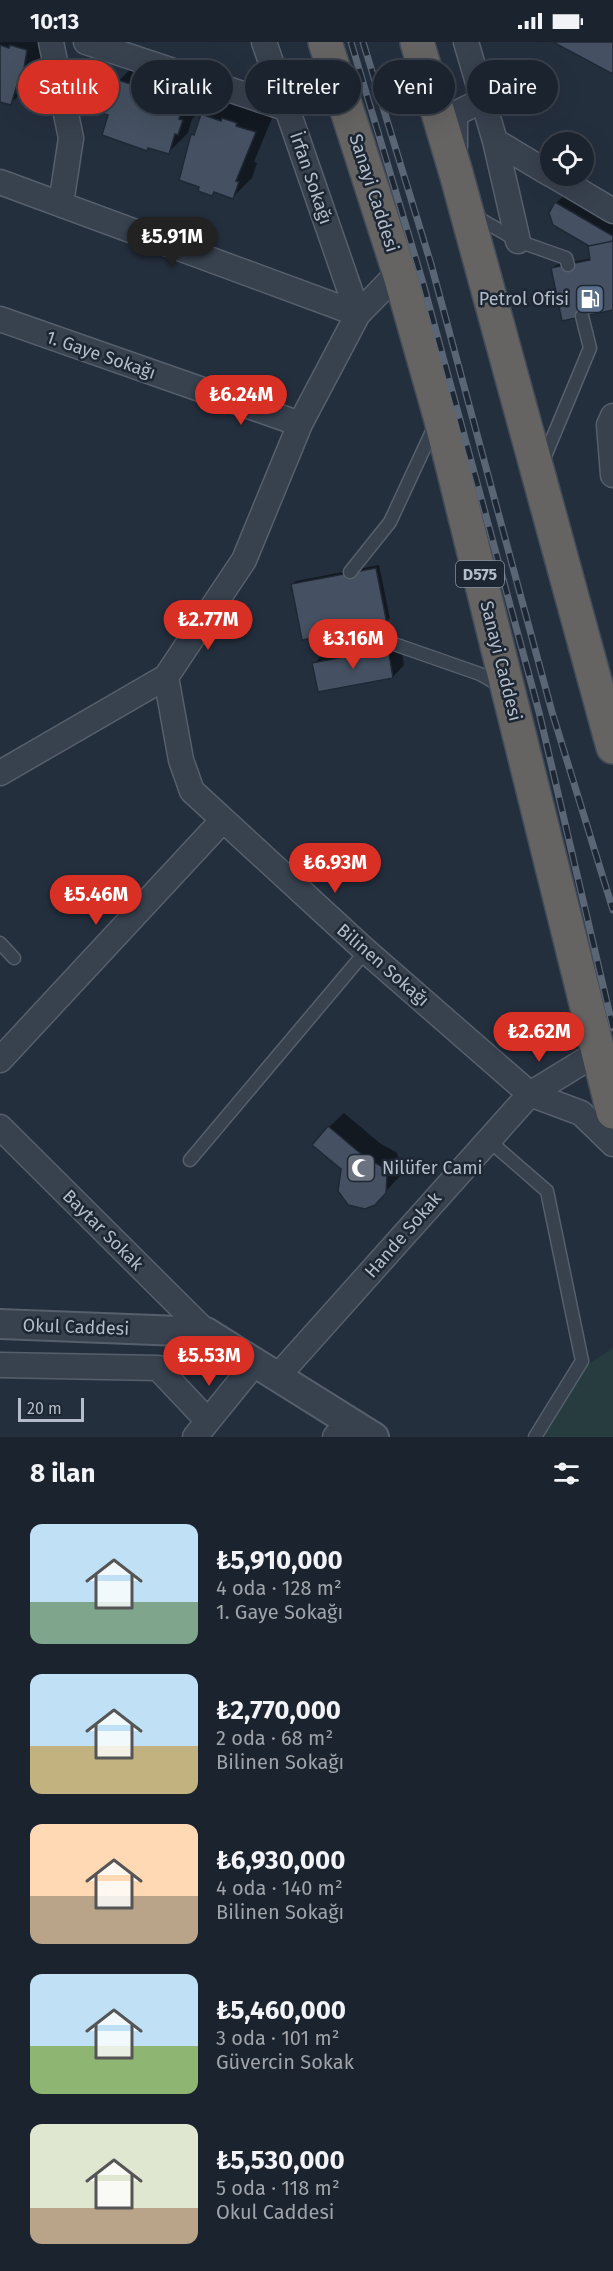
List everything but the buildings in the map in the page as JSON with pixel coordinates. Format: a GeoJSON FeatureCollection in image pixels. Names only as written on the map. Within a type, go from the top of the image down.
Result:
{"type":"FeatureCollection","features":[{"type":"Feature","properties":{"kind":"highway","name":"Sanayi Caddesi"},"geometry":{"type":"LineString","coordinates":[[325,42],[399,272],[440,416],[613,1112]]}},
{"type":"Feature","properties":{"kind":"highway"},"geometry":{"type":"LineString","coordinates":[[417,42],[456,172],[613,747]]}},
{"type":"Feature","properties":{"kind":"street"},"geometry":{"type":"LineString","coordinates":[[51,42],[71,138],[62,204]]}},
{"type":"Feature","properties":{"kind":"street"},"geometry":{"type":"LineString","coordinates":[[86,42],[245,95]]}},
{"type":"Feature","properties":{"kind":"street","name":"İrfan Sokağı"},"geometry":{"type":"LineString","coordinates":[[264,42],[270,60]]}},
{"type":"Feature","properties":{"kind":"street"},"geometry":{"type":"LineString","coordinates":[[466,42],[471,60]]}},
{"type":"Feature","properties":{"kind":"street"},"geometry":{"type":"LineString","coordinates":[[456,172],[455,114],[467,108]]}},
{"type":"Feature","properties":{"kind":"street","name":"İrfan Sokağı"},"geometry":{"type":"LineString","coordinates":[[290,114],[358,314]]}},
{"type":"Feature","properties":{"kind":"street"},"geometry":{"type":"LineString","coordinates":[[486,114],[495,141],[518,241]]}},
{"type":"Feature","properties":{"kind":"street"},"geometry":{"type":"LineString","coordinates":[[495,141],[540,168]]}},
{"type":"Feature","properties":{"kind":"street"},"geometry":{"type":"LineString","coordinates":[[0,182],[358,314]]}},
{"type":"Feature","properties":{"kind":"street"},"geometry":{"type":"LineString","coordinates":[[571,186],[613,211]]}},
{"type":"Feature","properties":{"kind":"street"},"geometry":{"type":"LineString","coordinates":[[0,773],[166,677],[244,560],[300,424],[358,314],[399,272]]}},
{"type":"Feature","properties":{"kind":"street","name":"1. Gaye Sokağı"},"geometry":{"type":"LineString","coordinates":[[0,319],[300,424]]}},
{"type":"Feature","properties":{"kind":"street"},"geometry":{"type":"LineString","coordinates":[[612,423],[613,475]]}},
{"type":"Feature","properties":{"kind":"street","name":"Bilinen Sokağı"},"geometry":{"type":"LineString","coordinates":[[166,677],[181,760],[192,791],[366,951],[530,1094]]}},
{"type":"Feature","properties":{"kind":"street"},"geometry":{"type":"LineString","coordinates":[[0,1060],[222,821]]}},
{"type":"Feature","properties":{"kind":"street","name":"Hande Sokak"},"geometry":{"type":"LineString","coordinates":[[201,1432],[266,1370],[530,1094],[571,1066],[597,1053]]}},
{"type":"Feature","properties":{"kind":"street"},"geometry":{"type":"LineString","coordinates":[[530,1094],[580,1113],[613,1144]]}},
{"type":"Feature","properties":{"kind":"street","name":"Baytar Sokak"},"geometry":{"type":"LineString","coordinates":[[0,1127],[206,1332]]}},
{"type":"Feature","properties":{"kind":"street","name":"Okul Caddesi"},"geometry":{"type":"LineString","coordinates":[[0,1324],[206,1332]]}},
{"type":"Feature","properties":{"kind":"street"},"geometry":{"type":"LineString","coordinates":[[206,1332],[266,1370],[342,1429],[374,1437]]}},
{"type":"Feature","properties":{"kind":"street"},"geometry":{"type":"LineString","coordinates":[[0,1365],[158,1368],[201,1432]]}},
{"type":"Feature","properties":{"kind":"lane"},"geometry":{"type":"LineString","coordinates":[[465,211],[518,241],[566,258],[568,265]]}},
{"type":"Feature","properties":{"kind":"lane"},"geometry":{"type":"LineString","coordinates":[[539,476],[548,443],[590,348],[582,316]]}},
{"type":"Feature","properties":{"kind":"lane"},"geometry":{"type":"LineString","coordinates":[[350,572],[390,522],[423,446],[440,416]]}},
{"type":"Feature","properties":{"kind":"lane"},"geometry":{"type":"LineString","coordinates":[[374,637],[480,674],[509,691]]}},
{"type":"Feature","properties":{"kind":"lane"},"geometry":{"type":"LineString","coordinates":[[0,943],[14,958]]}},
{"type":"Feature","properties":{"kind":"lane"},"geometry":{"type":"LineString","coordinates":[[190,1160],[366,951]]}},
{"type":"Feature","properties":{"kind":"lane"},"geometry":{"type":"LineString","coordinates":[[487,1139],[547,1191],[582,1361],[535,1437]]}},
{"type":"Feature","properties":{"kind":"green space"},"geometry":{"type":"Polygon","coordinates":[[[613,1348],[613,1437],[541,1437],[585,1366],[613,1348]]]}},
{"type":"Feature","properties":{"kind":"railway"},"geometry":{"type":"LineString","coordinates":[[351,42],[423,283],[539,712],[613,1028]]}},
{"type":"Feature","properties":{"kind":"railway"},"geometry":{"type":"LineString","coordinates":[[363,42],[431,264],[552,712],[613,910]]}},
{"type":"Feature","properties":{"kind":"place","name":"Petrol Ofisi"},"geometry":{"type":"Point","coordinates":[590,299]}},
{"type":"Feature","properties":{"kind":"place","name":"Nilüfer Cami"},"geometry":{"type":"Point","coordinates":[361,1168]}}]}
